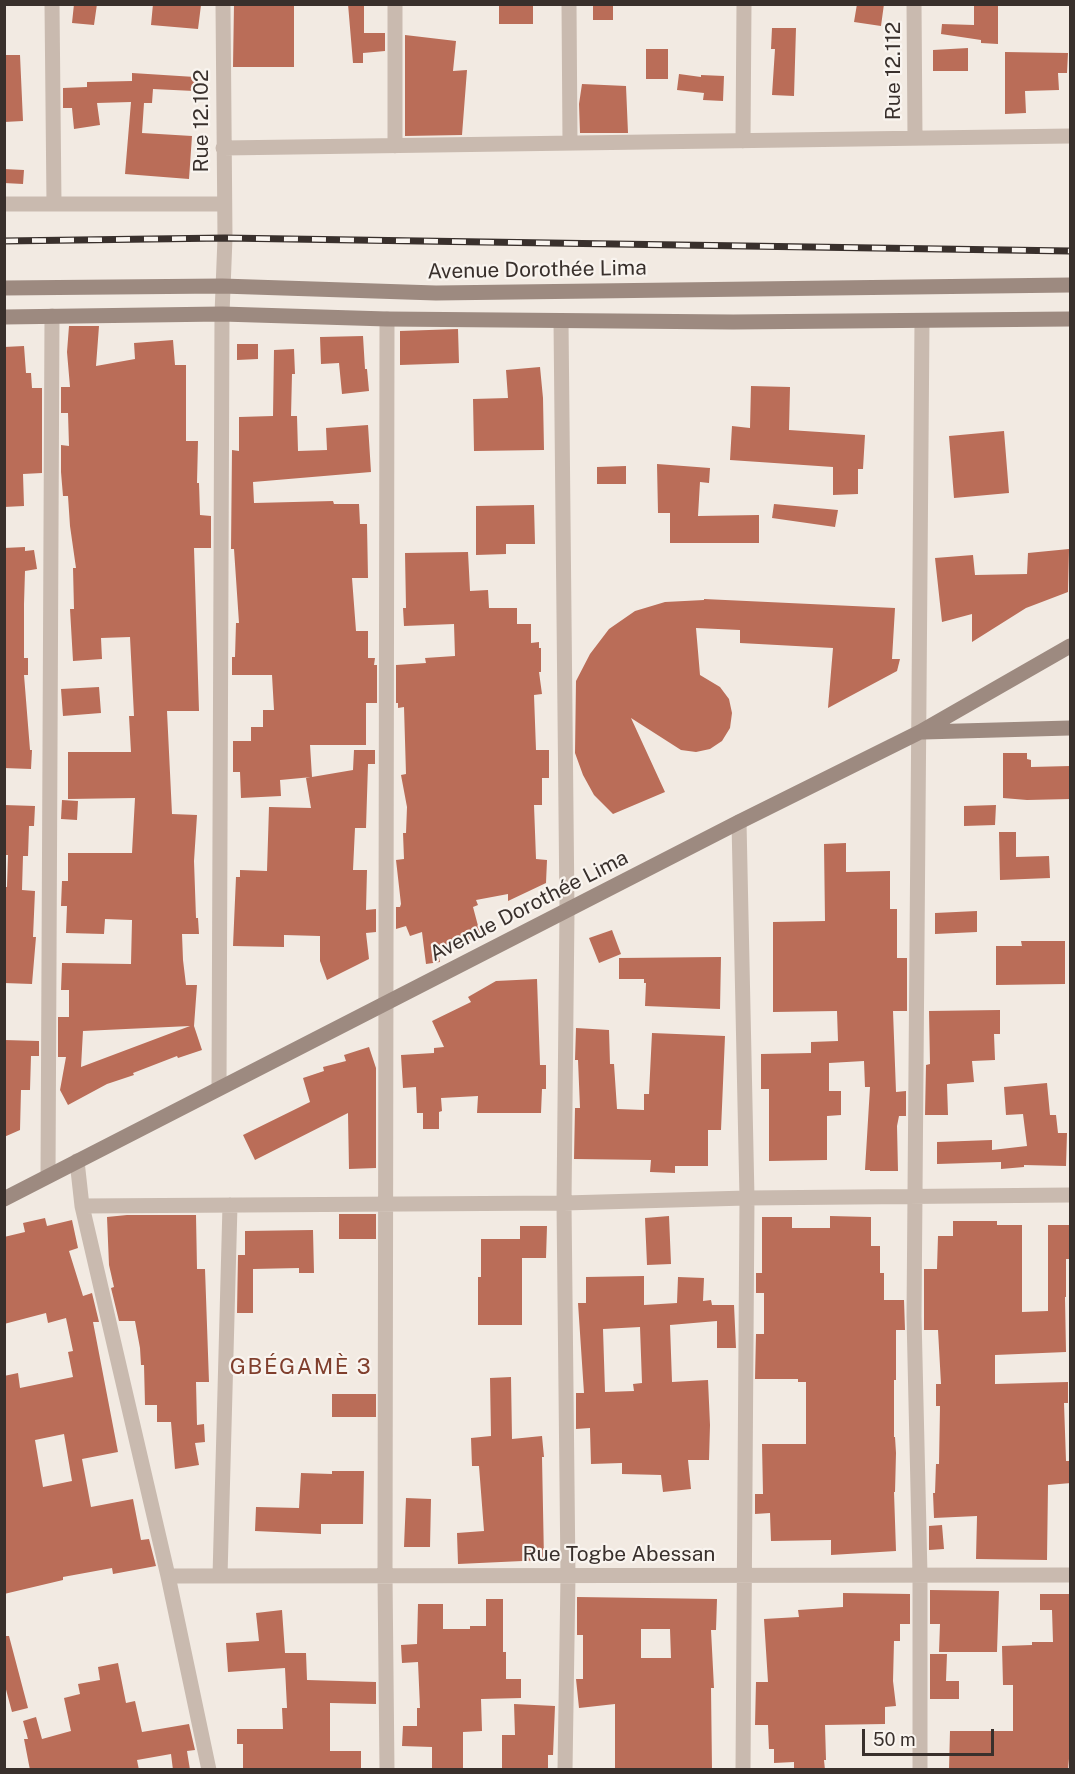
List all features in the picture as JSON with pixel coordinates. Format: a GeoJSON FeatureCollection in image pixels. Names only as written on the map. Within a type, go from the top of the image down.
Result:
{"type":"FeatureCollection","features":[{"type":"Feature","properties":{"kind":"main road","name":"Avenue Dorothée Lima"},"geometry":{"type":"LineString","coordinates":[[4,288],[222,286],[436,294],[1071,285]]}},
{"type":"Feature","properties":{"kind":"main road"},"geometry":{"type":"LineString","coordinates":[[4,317],[222,314],[561,321],[1071,319]]}},
{"type":"Feature","properties":{"kind":"main road","name":"Avenue Dorothée Lima"},"geometry":{"type":"LineString","coordinates":[[4,1199],[739,822],[920,732],[1071,646]]}},
{"type":"Feature","properties":{"kind":"main road"},"geometry":{"type":"LineString","coordinates":[[920,732],[1071,728]]}},
{"type":"Feature","properties":{"kind":"street"},"geometry":{"type":"LineString","coordinates":[[52,4],[54,204]]}},
{"type":"Feature","properties":{"kind":"street","name":"Rue 12.102"},"geometry":{"type":"LineString","coordinates":[[219,1088],[222,286],[225,238],[223,4]]}},
{"type":"Feature","properties":{"kind":"street"},"geometry":{"type":"LineString","coordinates":[[395,4],[395,146]]}},
{"type":"Feature","properties":{"kind":"street"},"geometry":{"type":"LineString","coordinates":[[569,4],[570,143]]}},
{"type":"Feature","properties":{"kind":"street"},"geometry":{"type":"LineString","coordinates":[[743,141],[744,4]]}},
{"type":"Feature","properties":{"kind":"street","name":"Rue 12.112"},"geometry":{"type":"LineString","coordinates":[[914,4],[915,138]]}},
{"type":"Feature","properties":{"kind":"street"},"geometry":{"type":"LineString","coordinates":[[223,148],[1071,136]]}},
{"type":"Feature","properties":{"kind":"street"},"geometry":{"type":"LineString","coordinates":[[4,204],[223,204]]}},
{"type":"Feature","properties":{"kind":"street"},"geometry":{"type":"LineString","coordinates":[[48,1176],[52,316]]}},
{"type":"Feature","properties":{"kind":"street"},"geometry":{"type":"LineString","coordinates":[[387,319],[385,1576],[387,1770]]}},
{"type":"Feature","properties":{"kind":"street"},"geometry":{"type":"LineString","coordinates":[[561,321],[567,910],[564,1203],[568,1576],[565,1770]]}},
{"type":"Feature","properties":{"kind":"street"},"geometry":{"type":"LineString","coordinates":[[920,1770],[920,1575],[914,1316],[922,321]]}},
{"type":"Feature","properties":{"kind":"street"},"geometry":{"type":"LineString","coordinates":[[739,822],[747,1197],[743,1576],[744,1770]]}},
{"type":"Feature","properties":{"kind":"street"},"geometry":{"type":"LineString","coordinates":[[77,1161],[82,1206],[168,1576],[209,1770]]}},
{"type":"Feature","properties":{"kind":"street"},"geometry":{"type":"LineString","coordinates":[[82,1206],[564,1203],[747,1197],[1071,1195]]}},
{"type":"Feature","properties":{"kind":"street"},"geometry":{"type":"LineString","coordinates":[[220,1576],[230,1205]]}},
{"type":"Feature","properties":{"kind":"street","name":"Rue Togbe Abessan"},"geometry":{"type":"LineString","coordinates":[[168,1576],[1071,1575]]}},
{"type":"Feature","properties":{"kind":"building"},"geometry":{"type":"Polygon","coordinates":[[[74,4],[97,4],[94,25],[72,23],[74,4]]]}},
{"type":"Feature","properties":{"kind":"building"},"geometry":{"type":"Polygon","coordinates":[[[153,4],[201,5],[198,29],[151,25],[153,4]]]}},
{"type":"Feature","properties":{"kind":"building"},"geometry":{"type":"Polygon","coordinates":[[[234,4],[294,4],[294,67],[233,67],[234,4]]]}},
{"type":"Feature","properties":{"kind":"building"},"geometry":{"type":"Polygon","coordinates":[[[348,4],[364,4],[364,33],[385,33],[385,51],[363,53],[363,63],[353,63],[348,4]]]}},
{"type":"Feature","properties":{"kind":"building"},"geometry":{"type":"Polygon","coordinates":[[[593,4],[613,4],[613,20],[593,20],[593,4]]]}},
{"type":"Feature","properties":{"kind":"building"},"geometry":{"type":"Polygon","coordinates":[[[857,4],[884,4],[881,26],[854,22],[857,4]]]}},
{"type":"Feature","properties":{"kind":"building"},"geometry":{"type":"Polygon","coordinates":[[[974,4],[998,4],[998,44],[981,43],[981,40],[941,34],[942,24],[974,25],[974,4]]]}},
{"type":"Feature","properties":{"kind":"building"},"geometry":{"type":"Polygon","coordinates":[[[499,5],[533,5],[533,24],[499,24],[499,5]]]}},
{"type":"Feature","properties":{"kind":"building"},"geometry":{"type":"Polygon","coordinates":[[[772,28],[796,28],[794,96],[772,95],[775,49],[771,49],[772,28]]]}},
{"type":"Feature","properties":{"kind":"building"},"geometry":{"type":"Polygon","coordinates":[[[405,35],[456,41],[453,71],[467,70],[462,135],[405,136],[405,35]]]}},
{"type":"Feature","properties":{"kind":"building"},"geometry":{"type":"Polygon","coordinates":[[[968,48],[968,71],[933,71],[933,50],[968,48]]]}},
{"type":"Feature","properties":{"kind":"building"},"geometry":{"type":"Polygon","coordinates":[[[646,49],[668,49],[668,79],[646,79],[646,49]]]}},
{"type":"Feature","properties":{"kind":"building"},"geometry":{"type":"Polygon","coordinates":[[[1005,52],[1068,53],[1067,73],[1058,73],[1059,90],[1025,91],[1026,113],[1005,114],[1005,52]]]}},
{"type":"Feature","properties":{"kind":"building"},"geometry":{"type":"Polygon","coordinates":[[[4,55],[20,55],[23,121],[4,122],[4,55]]]}},
{"type":"Feature","properties":{"kind":"building"},"geometry":{"type":"Polygon","coordinates":[[[132,73],[195,77],[194,91],[153,89],[152,103],[144,103],[142,133],[192,136],[189,179],[125,174],[131,102],[97,103],[100,125],[74,129],[72,108],[63,108],[63,88],[87,87],[87,82],[132,81],[132,73]]]}},
{"type":"Feature","properties":{"kind":"building"},"geometry":{"type":"Polygon","coordinates":[[[679,74],[701,77],[701,75],[724,76],[723,101],[703,100],[704,93],[677,90],[679,74]]]}},
{"type":"Feature","properties":{"kind":"building"},"geometry":{"type":"Polygon","coordinates":[[[582,84],[626,86],[628,133],[580,133],[579,104],[582,84]]]}},
{"type":"Feature","properties":{"kind":"building"},"geometry":{"type":"Polygon","coordinates":[[[4,169],[24,170],[23,184],[4,183],[4,169]]]}},
{"type":"Feature","properties":{"kind":"building"},"geometry":{"type":"Polygon","coordinates":[[[69,326],[99,326],[96,366],[135,359],[134,343],[173,340],[175,365],[186,365],[186,441],[198,441],[197,483],[199,483],[200,515],[211,516],[211,548],[194,548],[199,711],[167,711],[172,814],[197,815],[194,861],[196,918],[198,918],[199,934],[182,934],[186,985],[197,985],[194,1026],[202,1050],[178,1058],[177,1056],[133,1073],[134,1075],[107,1084],[68,1105],[60,1090],[66,1057],[58,1057],[58,1017],[69,1017],[69,990],[61,990],[62,963],[131,964],[132,920],[105,919],[104,934],[66,933],[67,906],[61,906],[62,881],[68,881],[68,853],[132,853],[135,798],[68,799],[68,752],[131,752],[129,716],[134,716],[130,637],[101,638],[102,659],[73,661],[70,609],[74,609],[73,568],[76,568],[68,496],[63,496],[61,472],[61,445],[69,446],[68,413],[61,413],[61,387],[70,387],[67,352],[69,326]],[[190,1026],[83,1031],[81,1067],[190,1026]]]}},
{"type":"Feature","properties":{"kind":"building"},"geometry":{"type":"Polygon","coordinates":[[[458,329],[459,363],[400,365],[400,331],[458,329]]]}},
{"type":"Feature","properties":{"kind":"building"},"geometry":{"type":"Polygon","coordinates":[[[363,336],[369,391],[342,394],[339,363],[321,364],[320,337],[363,336]]]}},
{"type":"Feature","properties":{"kind":"building"},"geometry":{"type":"Polygon","coordinates":[[[237,344],[258,344],[258,359],[237,360],[237,344]]]}},
{"type":"Feature","properties":{"kind":"building"},"geometry":{"type":"Polygon","coordinates":[[[24,346],[26,373],[31,373],[32,388],[42,388],[42,473],[23,474],[24,506],[4,507],[4,347],[24,346]]]}},
{"type":"Feature","properties":{"kind":"building"},"geometry":{"type":"Polygon","coordinates":[[[294,349],[295,374],[292,374],[291,416],[297,416],[298,451],[327,450],[326,428],[368,425],[371,472],[253,482],[254,503],[333,501],[334,504],[359,504],[360,524],[367,524],[368,578],[352,578],[356,631],[368,631],[368,658],[375,658],[374,665],[377,665],[377,703],[366,703],[366,745],[310,745],[312,777],[280,780],[281,796],[241,798],[240,772],[233,772],[233,741],[251,741],[251,727],[263,727],[263,710],[274,710],[272,675],[232,675],[236,623],[239,623],[234,549],[231,549],[232,450],[239,451],[239,417],[273,416],[274,350],[294,349]]]}},
{"type":"Feature","properties":{"kind":"building"},"geometry":{"type":"Polygon","coordinates":[[[540,367],[544,450],[474,451],[473,399],[508,398],[506,370],[540,367]]]}},
{"type":"Feature","properties":{"kind":"building"},"geometry":{"type":"Polygon","coordinates":[[[751,386],[790,387],[789,430],[865,435],[863,469],[858,469],[858,494],[833,495],[833,467],[730,460],[732,426],[750,428],[751,386]]]}},
{"type":"Feature","properties":{"kind":"building"},"geometry":{"type":"Polygon","coordinates":[[[1004,431],[1009,493],[954,498],[949,436],[1004,431]]]}},
{"type":"Feature","properties":{"kind":"building"},"geometry":{"type":"Polygon","coordinates":[[[657,464],[710,468],[709,483],[700,482],[698,516],[759,515],[759,543],[670,543],[670,513],[658,513],[657,464]]]}},
{"type":"Feature","properties":{"kind":"building"},"geometry":{"type":"Polygon","coordinates":[[[626,466],[626,484],[597,484],[597,467],[626,466]]]}},
{"type":"Feature","properties":{"kind":"building"},"geometry":{"type":"Polygon","coordinates":[[[774,504],[838,510],[835,527],[772,518],[774,504]]]}},
{"type":"Feature","properties":{"kind":"building"},"geometry":{"type":"Polygon","coordinates":[[[534,505],[535,544],[506,544],[506,554],[476,555],[476,506],[534,505]]]}},
{"type":"Feature","properties":{"kind":"building"},"geometry":{"type":"Polygon","coordinates":[[[25,547],[25,551],[34,550],[37,569],[25,571],[24,604],[24,658],[28,658],[28,675],[24,675],[30,750],[32,750],[31,769],[4,768],[4,548],[25,547]]]}},
{"type":"Feature","properties":{"kind":"building"},"geometry":{"type":"Polygon","coordinates":[[[1069,549],[1068,592],[1026,608],[972,642],[972,614],[942,622],[935,558],[973,555],[975,575],[1027,574],[1028,553],[1069,549]]]}},
{"type":"Feature","properties":{"kind":"building"},"geometry":{"type":"Polygon","coordinates":[[[468,552],[470,591],[488,590],[489,608],[517,608],[517,624],[531,624],[531,643],[539,642],[539,648],[541,648],[541,672],[539,672],[542,694],[534,695],[536,750],[549,750],[549,778],[542,778],[542,805],[534,805],[536,859],[547,860],[546,883],[508,901],[508,894],[476,900],[478,905],[473,907],[481,937],[456,943],[458,948],[438,952],[440,962],[426,964],[422,932],[410,936],[406,926],[396,929],[396,907],[400,907],[401,904],[396,860],[404,859],[403,833],[406,833],[407,807],[401,775],[406,774],[404,707],[398,708],[398,703],[396,703],[396,665],[426,663],[425,658],[455,656],[454,624],[404,626],[405,553],[468,552]]]}},
{"type":"Feature","properties":{"kind":"building"},"geometry":{"type":"Polygon","coordinates":[[[704,599],[895,608],[892,659],[900,659],[897,671],[828,708],[833,648],[740,643],[740,630],[696,628],[700,675],[720,687],[729,699],[732,713],[730,728],[722,741],[710,749],[696,752],[681,750],[631,718],[665,792],[613,814],[594,795],[575,753],[576,681],[590,654],[609,629],[635,611],[665,602],[704,599]]]}},
{"type":"Feature","properties":{"kind":"building"},"geometry":{"type":"Polygon","coordinates":[[[99,687],[101,713],[63,716],[61,689],[99,687]]]}},
{"type":"Feature","properties":{"kind":"building"},"geometry":{"type":"Polygon","coordinates":[[[354,750],[375,750],[375,764],[368,764],[366,828],[355,828],[353,870],[367,870],[366,910],[376,909],[376,932],[366,933],[369,959],[327,980],[320,961],[320,936],[284,935],[284,947],[233,946],[236,877],[240,877],[240,870],[267,871],[269,807],[311,808],[306,778],[353,770],[354,750]]]}},
{"type":"Feature","properties":{"kind":"building"},"geometry":{"type":"Polygon","coordinates":[[[1003,753],[1027,753],[1027,759],[1031,760],[1031,767],[1070,766],[1071,799],[1003,798],[1003,753]]]}},
{"type":"Feature","properties":{"kind":"building"},"geometry":{"type":"Polygon","coordinates":[[[62,800],[78,801],[77,820],[61,819],[62,800]]]}},
{"type":"Feature","properties":{"kind":"building"},"geometry":{"type":"Polygon","coordinates":[[[4,805],[35,806],[34,826],[29,826],[28,856],[23,856],[22,890],[35,891],[33,937],[36,937],[32,984],[4,983],[4,887],[7,887],[8,855],[4,855],[4,805]]]}},
{"type":"Feature","properties":{"kind":"building"},"geometry":{"type":"Polygon","coordinates":[[[996,805],[995,825],[964,826],[964,806],[996,805]]]}},
{"type":"Feature","properties":{"kind":"building"},"geometry":{"type":"Polygon","coordinates":[[[999,832],[1016,832],[1016,857],[1049,856],[1050,878],[1000,880],[999,832]]]}},
{"type":"Feature","properties":{"kind":"building"},"geometry":{"type":"Polygon","coordinates":[[[846,843],[846,872],[890,871],[890,909],[897,909],[897,958],[907,958],[907,1011],[893,1011],[896,1092],[906,1091],[906,1116],[899,1116],[897,1126],[898,1171],[865,1170],[870,1087],[865,1087],[864,1061],[829,1063],[829,1091],[841,1091],[841,1115],[827,1116],[827,1160],[769,1161],[769,1089],[761,1089],[761,1054],[811,1053],[811,1042],[838,1041],[837,1011],[773,1012],[773,922],[825,921],[824,844],[846,843]]]}},
{"type":"Feature","properties":{"kind":"building"},"geometry":{"type":"Polygon","coordinates":[[[977,911],[977,932],[935,934],[935,913],[977,911]]]}},
{"type":"Feature","properties":{"kind":"building"},"geometry":{"type":"Polygon","coordinates":[[[612,930],[621,954],[599,963],[589,938],[612,930]]]}},
{"type":"Feature","properties":{"kind":"building"},"geometry":{"type":"Polygon","coordinates":[[[1021,941],[1065,941],[1065,984],[996,985],[996,946],[1022,946],[1021,941]]]}},
{"type":"Feature","properties":{"kind":"building"},"geometry":{"type":"Polygon","coordinates":[[[721,957],[720,1009],[645,1006],[646,983],[644,979],[619,979],[619,958],[721,957]]]}},
{"type":"Feature","properties":{"kind":"building"},"geometry":{"type":"Polygon","coordinates":[[[537,979],[540,1065],[546,1065],[546,1089],[542,1089],[541,1113],[477,1113],[478,1096],[441,1098],[442,1111],[439,1112],[439,1129],[423,1129],[423,1113],[417,1113],[416,1087],[403,1088],[401,1055],[434,1053],[434,1048],[444,1047],[432,1021],[471,1002],[468,997],[496,981],[537,979]]]}},
{"type":"Feature","properties":{"kind":"building"},"geometry":{"type":"Polygon","coordinates":[[[1000,1010],[1000,1034],[994,1034],[995,1060],[972,1061],[974,1082],[947,1084],[948,1115],[925,1115],[926,1065],[930,1064],[929,1011],[1000,1010]]]}},
{"type":"Feature","properties":{"kind":"building"},"geometry":{"type":"Polygon","coordinates":[[[576,1028],[609,1030],[610,1064],[614,1064],[617,1109],[644,1110],[644,1094],[649,1094],[652,1033],[725,1036],[721,1130],[708,1130],[708,1166],[675,1166],[675,1173],[650,1172],[651,1160],[574,1159],[575,1108],[580,1108],[578,1060],[575,1060],[576,1028]]]}},
{"type":"Feature","properties":{"kind":"building"},"geometry":{"type":"Polygon","coordinates":[[[4,1040],[39,1041],[39,1056],[31,1056],[30,1090],[21,1090],[20,1130],[4,1137],[4,1040]]]}},
{"type":"Feature","properties":{"kind":"building"},"geometry":{"type":"Polygon","coordinates":[[[369,1047],[376,1068],[376,1168],[349,1169],[348,1113],[255,1160],[243,1135],[310,1102],[303,1078],[324,1071],[323,1067],[346,1061],[344,1055],[369,1047]]]}},
{"type":"Feature","properties":{"kind":"building"},"geometry":{"type":"Polygon","coordinates":[[[1047,1083],[1050,1115],[1056,1115],[1058,1133],[1067,1133],[1066,1166],[1024,1165],[1024,1167],[1001,1169],[1001,1162],[937,1164],[937,1142],[992,1140],[992,1150],[1027,1146],[1023,1114],[1006,1115],[1004,1087],[1047,1083]]]}},
{"type":"Feature","properties":{"kind":"building"},"geometry":{"type":"Polygon","coordinates":[[[339,1214],[376,1214],[376,1239],[339,1239],[339,1214]]]}},
{"type":"Feature","properties":{"kind":"building"},"geometry":{"type":"Polygon","coordinates":[[[196,1215],[197,1269],[205,1269],[209,1382],[196,1382],[197,1425],[204,1424],[205,1442],[195,1443],[199,1465],[175,1469],[171,1422],[157,1422],[157,1405],[145,1405],[144,1365],[141,1365],[135,1321],[119,1321],[111,1288],[114,1287],[109,1265],[107,1217],[196,1215]]]}},
{"type":"Feature","properties":{"kind":"building"},"geometry":{"type":"Polygon","coordinates":[[[669,1216],[671,1264],[647,1265],[645,1218],[669,1216]]]}},
{"type":"Feature","properties":{"kind":"building"},"geometry":{"type":"Polygon","coordinates":[[[830,1216],[871,1217],[871,1246],[880,1246],[880,1273],[884,1273],[884,1300],[904,1300],[905,1330],[896,1330],[896,1380],[894,1380],[896,1551],[831,1555],[831,1540],[771,1541],[770,1513],[755,1514],[755,1494],[763,1494],[762,1444],[806,1444],[806,1382],[798,1382],[798,1379],[755,1379],[756,1334],[764,1334],[764,1293],[756,1293],[756,1273],[762,1273],[762,1217],[792,1217],[792,1228],[830,1228],[830,1216]]]}},
{"type":"Feature","properties":{"kind":"building"},"geometry":{"type":"Polygon","coordinates":[[[45,1218],[47,1226],[72,1220],[78,1248],[69,1251],[83,1296],[92,1293],[99,1322],[93,1322],[118,1452],[82,1459],[91,1507],[133,1499],[141,1540],[149,1539],[156,1566],[113,1574],[112,1568],[63,1577],[63,1580],[4,1594],[4,1376],[18,1373],[20,1388],[73,1377],[68,1352],[73,1351],[66,1318],[48,1323],[46,1313],[4,1324],[4,1237],[25,1232],[23,1223],[45,1218]],[[64,1434],[35,1440],[43,1487],[72,1481],[64,1434]]]}},
{"type":"Feature","properties":{"kind":"building"},"geometry":{"type":"Polygon","coordinates":[[[953,1221],[997,1221],[997,1225],[1022,1225],[1022,1312],[1048,1311],[1048,1225],[1070,1225],[1070,1259],[1066,1259],[1066,1352],[995,1355],[995,1384],[1068,1382],[1068,1403],[1064,1403],[1066,1461],[1071,1461],[1071,1483],[1048,1485],[1047,1560],[976,1559],[977,1516],[934,1518],[933,1493],[935,1493],[936,1464],[939,1464],[940,1406],[936,1406],[936,1384],[941,1384],[938,1330],[924,1330],[924,1269],[937,1269],[938,1236],[953,1236],[953,1221]]]}},
{"type":"Feature","properties":{"kind":"building"},"geometry":{"type":"Polygon","coordinates":[[[520,1226],[547,1226],[546,1258],[522,1258],[522,1325],[478,1325],[481,1239],[520,1239],[520,1226]]]}},
{"type":"Feature","properties":{"kind":"building"},"geometry":{"type":"Polygon","coordinates":[[[313,1230],[314,1273],[299,1273],[299,1268],[253,1269],[253,1313],[237,1313],[238,1255],[245,1255],[245,1231],[313,1230]]]}},
{"type":"Feature","properties":{"kind":"building"},"geometry":{"type":"Polygon","coordinates":[[[644,1276],[644,1305],[677,1303],[678,1277],[704,1278],[703,1301],[711,1300],[712,1305],[734,1305],[736,1348],[717,1348],[717,1321],[670,1325],[672,1382],[708,1380],[709,1460],[688,1460],[691,1489],[663,1492],[661,1475],[622,1474],[622,1463],[591,1464],[590,1428],[576,1429],[576,1393],[584,1393],[578,1303],[586,1303],[586,1277],[644,1276]],[[640,1327],[603,1329],[605,1392],[634,1391],[633,1384],[642,1383],[640,1327]]]}},
{"type":"Feature","properties":{"kind":"building"},"geometry":{"type":"Polygon","coordinates":[[[511,1377],[512,1439],[542,1436],[544,1560],[458,1564],[457,1533],[484,1531],[479,1466],[472,1466],[471,1438],[491,1436],[490,1378],[511,1377]]]}},
{"type":"Feature","properties":{"kind":"building"},"geometry":{"type":"Polygon","coordinates":[[[332,1394],[376,1394],[376,1417],[332,1417],[332,1394]]]}},
{"type":"Feature","properties":{"kind":"building"},"geometry":{"type":"Polygon","coordinates":[[[332,1471],[364,1471],[363,1524],[321,1524],[321,1534],[255,1531],[256,1507],[299,1508],[301,1473],[332,1474],[332,1471]]]}},
{"type":"Feature","properties":{"kind":"building"},"geometry":{"type":"Polygon","coordinates":[[[406,1498],[431,1499],[430,1547],[404,1547],[406,1498]]]}},
{"type":"Feature","properties":{"kind":"building"},"geometry":{"type":"Polygon","coordinates":[[[942,1525],[944,1549],[929,1550],[929,1526],[942,1525]]]}},
{"type":"Feature","properties":{"kind":"building"},"geometry":{"type":"Polygon","coordinates":[[[930,1590],[999,1591],[997,1652],[939,1652],[940,1624],[930,1624],[930,1590]]]}},
{"type":"Feature","properties":{"kind":"building"},"geometry":{"type":"Polygon","coordinates":[[[843,1593],[910,1594],[910,1624],[900,1624],[900,1641],[894,1641],[893,1681],[896,1706],[885,1707],[885,1724],[825,1725],[825,1770],[794,1770],[794,1762],[774,1763],[774,1749],[769,1749],[768,1725],[755,1725],[756,1682],[768,1682],[764,1619],[799,1617],[798,1610],[843,1607],[843,1593]]]}},
{"type":"Feature","properties":{"kind":"building"},"geometry":{"type":"Polygon","coordinates":[[[1040,1594],[1071,1594],[1071,1736],[1068,1770],[949,1770],[950,1731],[1013,1731],[1013,1685],[1003,1685],[1002,1646],[1053,1642],[1052,1610],[1040,1610],[1040,1594]]]}},
{"type":"Feature","properties":{"kind":"building"},"geometry":{"type":"Polygon","coordinates":[[[577,1597],[717,1599],[716,1630],[711,1630],[714,1688],[711,1688],[712,1770],[615,1770],[615,1704],[579,1708],[576,1679],[583,1679],[583,1635],[577,1635],[577,1597]],[[641,1629],[641,1658],[671,1658],[670,1629],[641,1629]]]}},
{"type":"Feature","properties":{"kind":"building"},"geometry":{"type":"Polygon","coordinates":[[[486,1599],[503,1599],[503,1652],[506,1652],[506,1679],[521,1679],[521,1698],[481,1699],[482,1731],[463,1732],[463,1770],[432,1770],[432,1747],[402,1746],[403,1726],[417,1726],[417,1708],[420,1708],[418,1662],[402,1663],[401,1645],[417,1644],[418,1604],[443,1604],[443,1629],[470,1629],[470,1626],[486,1626],[486,1599]]]}},
{"type":"Feature","properties":{"kind":"building"},"geometry":{"type":"Polygon","coordinates":[[[282,1610],[285,1653],[306,1653],[307,1680],[376,1682],[376,1704],[330,1703],[330,1751],[361,1751],[361,1770],[243,1770],[243,1744],[237,1744],[237,1729],[283,1729],[282,1708],[287,1708],[285,1668],[228,1672],[226,1643],[259,1641],[256,1613],[282,1610]]]}},
{"type":"Feature","properties":{"kind":"building"},"geometry":{"type":"Polygon","coordinates":[[[4,1636],[9,1636],[28,1708],[12,1712],[4,1682],[4,1636]]]}},
{"type":"Feature","properties":{"kind":"building"},"geometry":{"type":"Polygon","coordinates":[[[930,1654],[947,1654],[946,1681],[959,1681],[959,1699],[930,1699],[930,1654]]]}},
{"type":"Feature","properties":{"kind":"building"},"geometry":{"type":"Polygon","coordinates":[[[118,1663],[126,1703],[135,1701],[142,1732],[189,1724],[195,1750],[187,1751],[190,1770],[173,1770],[171,1754],[137,1760],[139,1770],[30,1770],[24,1739],[28,1739],[23,1721],[36,1717],[42,1739],[71,1731],[64,1698],[80,1694],[78,1684],[100,1680],[98,1667],[118,1663]]]}},
{"type":"Feature","properties":{"kind":"building"},"geometry":{"type":"Polygon","coordinates":[[[514,1704],[555,1706],[553,1755],[548,1755],[548,1770],[502,1770],[502,1735],[515,1735],[514,1704]]]}},
{"type":"Feature","properties":{"kind":"railway"},"geometry":{"type":"LineString","coordinates":[[4,241],[225,238],[1070,251]]}},
{"type":"Feature","properties":{"kind":"district","name":"GBÉGAMÈ 3"},"geometry":{"type":"Point","coordinates":[301,1367]}}]}
